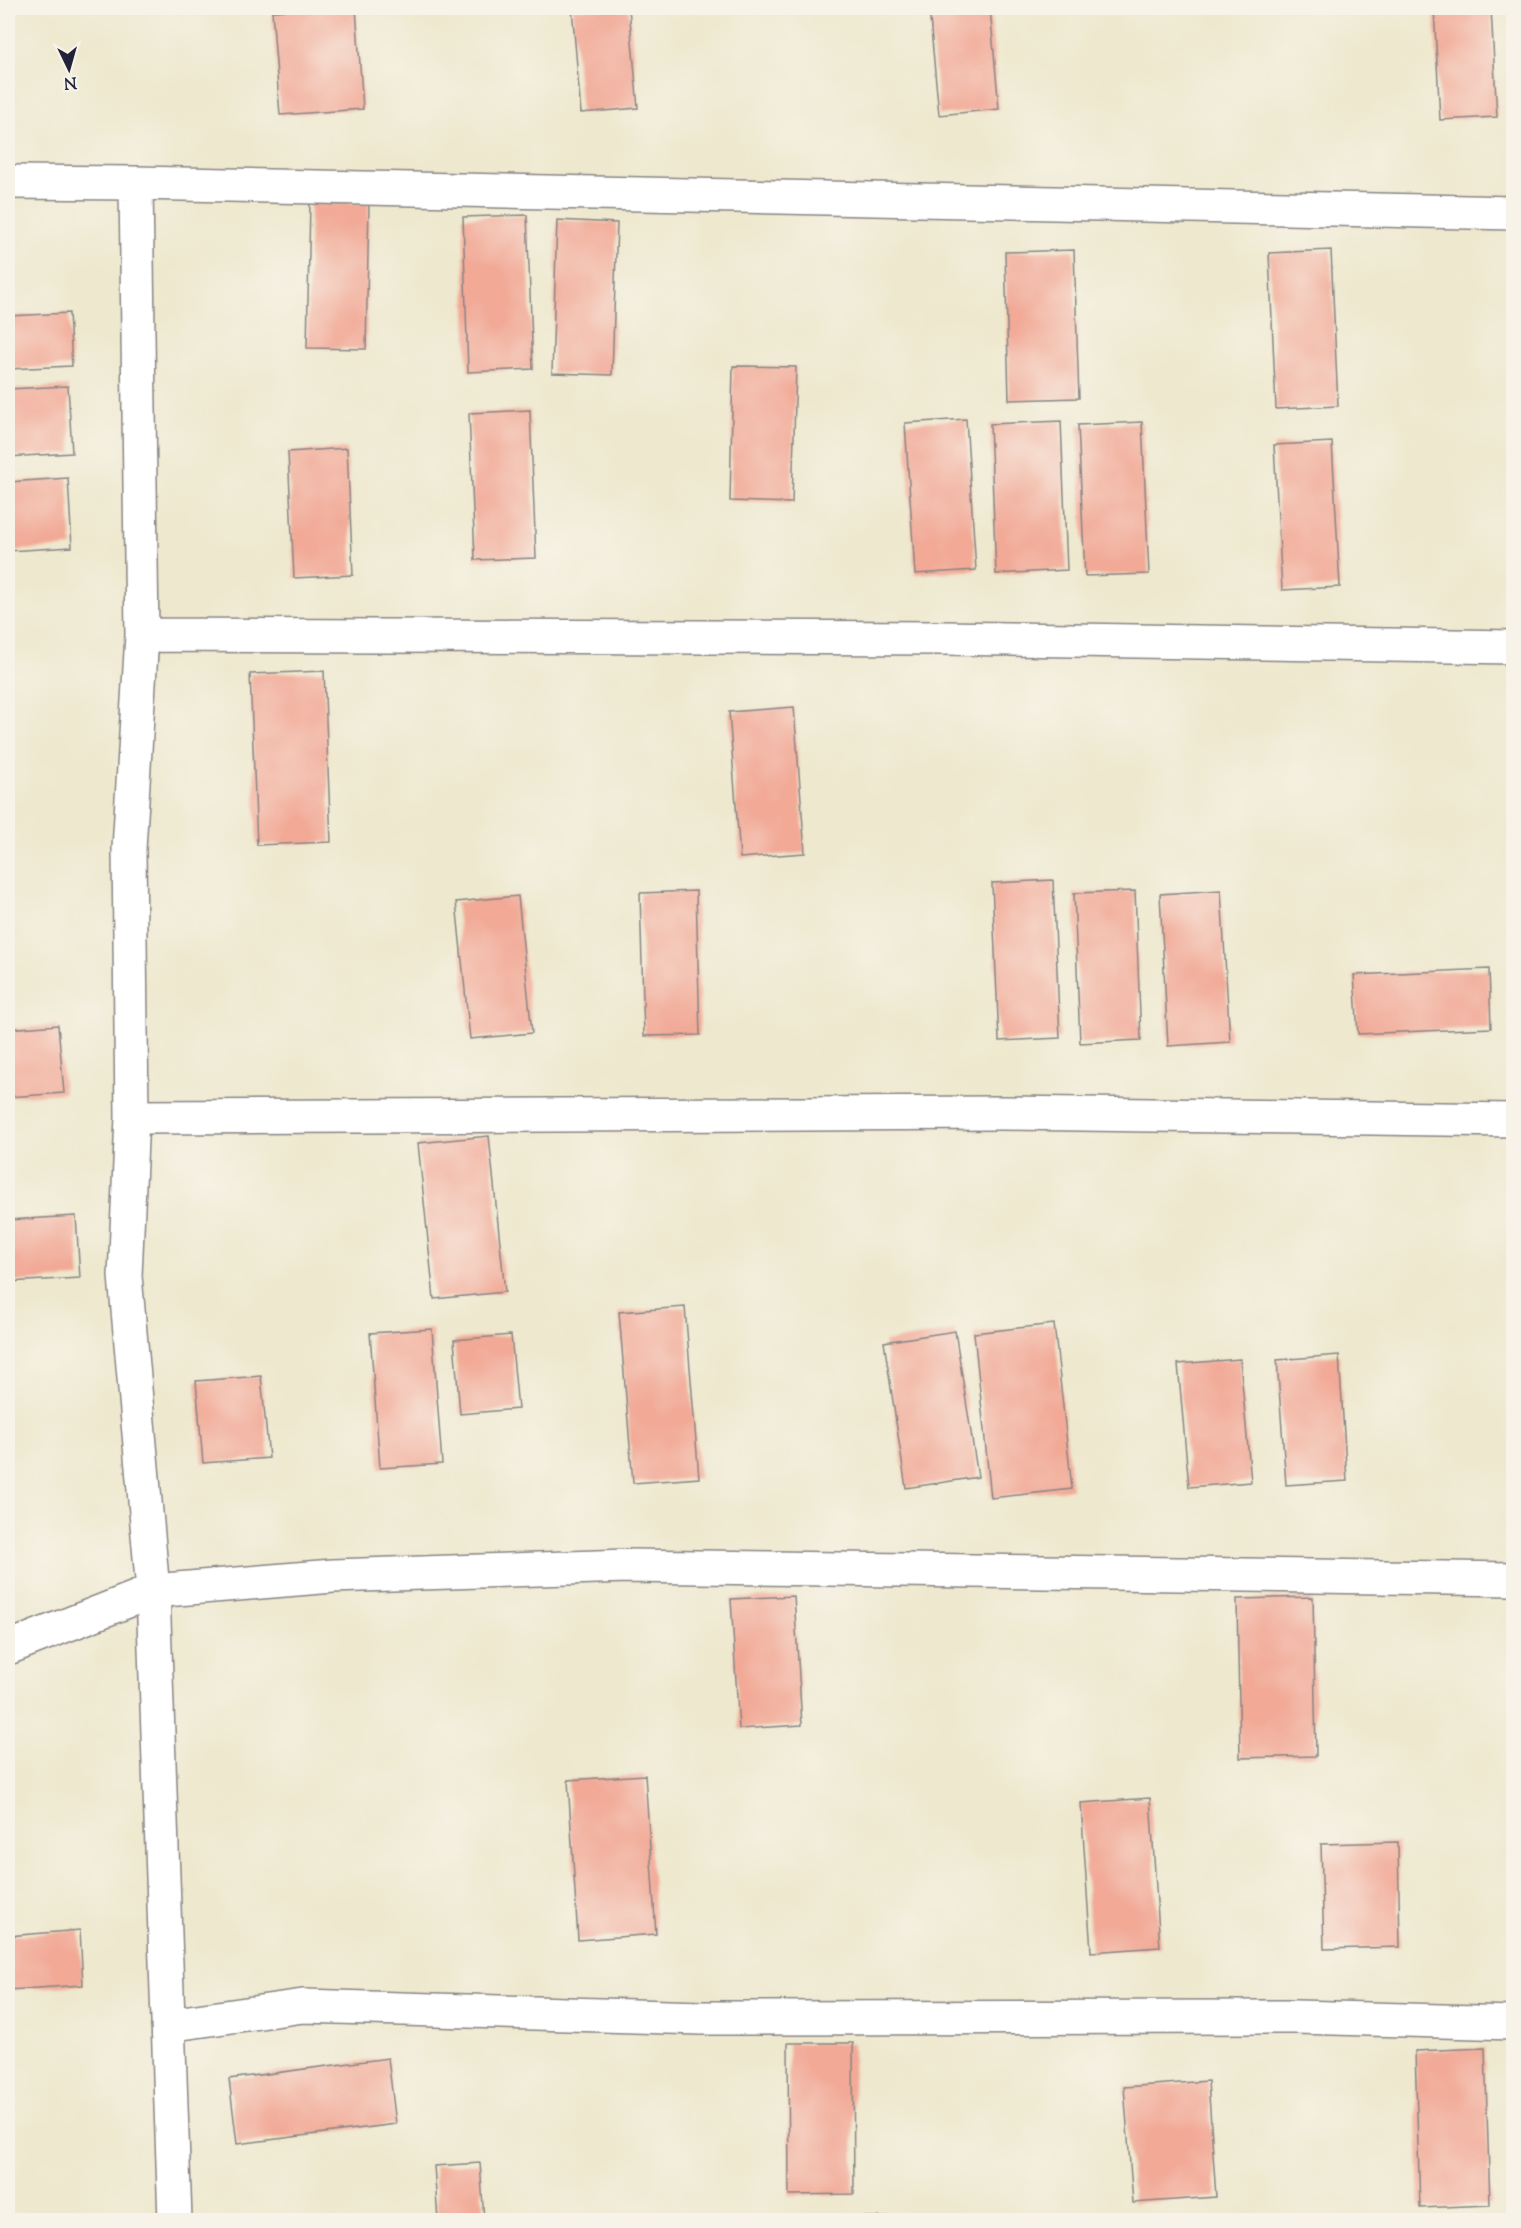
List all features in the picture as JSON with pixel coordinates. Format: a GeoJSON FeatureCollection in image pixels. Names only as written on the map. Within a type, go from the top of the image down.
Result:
{"type":"FeatureCollection","features":[{"type":"Feature","properties":{"kind":"street"},"geometry":{"type":"LineString","coordinates":[[8,182],[1514,213]]}},
{"type":"Feature","properties":{"kind":"street"},"geometry":{"type":"LineString","coordinates":[[136,183],[142,635],[129,849],[132,1117],[125,1275],[153,1591],[175,2220]]}},
{"type":"Feature","properties":{"kind":"street"},"geometry":{"type":"LineString","coordinates":[[142,635],[942,638],[1514,647]]}},
{"type":"Feature","properties":{"kind":"street"},"geometry":{"type":"LineString","coordinates":[[132,1117],[1000,1113],[1514,1120]]}},
{"type":"Feature","properties":{"kind":"street"},"geometry":{"type":"LineString","coordinates":[[8,1648],[153,1591],[333,1576],[627,1566],[1514,1580]]}},
{"type":"Feature","properties":{"kind":"street"},"geometry":{"type":"LineString","coordinates":[[168,2025],[303,2006],[701,2018],[1296,2017],[1514,2023]]}},
{"type":"Feature","properties":{"kind":"building"},"geometry":{"type":"Polygon","coordinates":[[[356,8],[363,109],[280,115],[272,11],[356,8]]]}},
{"type":"Feature","properties":{"kind":"building"},"geometry":{"type":"Polygon","coordinates":[[[572,8],[629,8],[638,108],[581,113],[572,8]]]}},
{"type":"Feature","properties":{"kind":"building"},"geometry":{"type":"Polygon","coordinates":[[[929,8],[990,8],[999,109],[939,115],[929,8]]]}},
{"type":"Feature","properties":{"kind":"building"},"geometry":{"type":"Polygon","coordinates":[[[1434,8],[1491,8],[1497,117],[1440,120],[1434,8]]]}},
{"type":"Feature","properties":{"kind":"building"},"geometry":{"type":"Polygon","coordinates":[[[310,202],[369,203],[366,349],[307,348],[310,202]]]}},
{"type":"Feature","properties":{"kind":"building"},"geometry":{"type":"Polygon","coordinates":[[[527,215],[533,369],[468,372],[463,217],[527,215]]]}},
{"type":"Feature","properties":{"kind":"building"},"geometry":{"type":"Polygon","coordinates":[[[557,220],[617,223],[612,375],[552,373],[557,220]]]}},
{"type":"Feature","properties":{"kind":"building"},"geometry":{"type":"Polygon","coordinates":[[[1074,250],[1079,398],[1009,400],[1005,252],[1074,250]]]}},
{"type":"Feature","properties":{"kind":"building"},"geometry":{"type":"Polygon","coordinates":[[[1331,250],[1338,406],[1276,409],[1269,253],[1331,250]]]}},
{"type":"Feature","properties":{"kind":"building"},"geometry":{"type":"Polygon","coordinates":[[[69,313],[72,366],[8,369],[8,316],[69,313]]]}},
{"type":"Feature","properties":{"kind":"building"},"geometry":{"type":"Polygon","coordinates":[[[733,366],[796,367],[792,503],[730,501],[733,366]]]}},
{"type":"Feature","properties":{"kind":"building"},"geometry":{"type":"Polygon","coordinates":[[[68,386],[72,453],[8,457],[8,389],[68,386]]]}},
{"type":"Feature","properties":{"kind":"building"},"geometry":{"type":"Polygon","coordinates":[[[530,410],[536,558],[475,560],[469,413],[530,410]]]}},
{"type":"Feature","properties":{"kind":"building"},"geometry":{"type":"Polygon","coordinates":[[[966,419],[976,570],[915,574],[905,423],[966,419]]]}},
{"type":"Feature","properties":{"kind":"building"},"geometry":{"type":"Polygon","coordinates":[[[1061,421],[1067,570],[996,574],[990,424],[1061,421]]]}},
{"type":"Feature","properties":{"kind":"building"},"geometry":{"type":"Polygon","coordinates":[[[1142,422],[1149,574],[1085,576],[1078,425],[1142,422]]]}},
{"type":"Feature","properties":{"kind":"building"},"geometry":{"type":"Polygon","coordinates":[[[1332,442],[1340,587],[1282,590],[1274,445],[1332,442]]]}},
{"type":"Feature","properties":{"kind":"building"},"geometry":{"type":"Polygon","coordinates":[[[347,448],[353,575],[294,578],[288,452],[347,448]]]}},
{"type":"Feature","properties":{"kind":"building"},"geometry":{"type":"Polygon","coordinates":[[[68,478],[72,547],[8,551],[8,482],[68,478]]]}},
{"type":"Feature","properties":{"kind":"building"},"geometry":{"type":"Polygon","coordinates":[[[324,671],[331,842],[257,845],[250,674],[324,671]]]}},
{"type":"Feature","properties":{"kind":"building"},"geometry":{"type":"Polygon","coordinates":[[[794,707],[805,853],[740,858],[729,712],[794,707]]]}},
{"type":"Feature","properties":{"kind":"building"},"geometry":{"type":"Polygon","coordinates":[[[1053,880],[1060,1038],[999,1041],[992,883],[1053,880]]]}},
{"type":"Feature","properties":{"kind":"building"},"geometry":{"type":"Polygon","coordinates":[[[1221,890],[1230,1042],[1168,1046],[1160,894],[1221,890]]]}},
{"type":"Feature","properties":{"kind":"building"},"geometry":{"type":"Polygon","coordinates":[[[696,891],[700,1035],[644,1036],[640,893],[696,891]]]}},
{"type":"Feature","properties":{"kind":"building"},"geometry":{"type":"Polygon","coordinates":[[[1135,891],[1141,1040],[1080,1043],[1074,893],[1135,891]]]}},
{"type":"Feature","properties":{"kind":"building"},"geometry":{"type":"Polygon","coordinates":[[[518,896],[532,1033],[470,1039],[456,902],[518,896]]]}},
{"type":"Feature","properties":{"kind":"building"},"geometry":{"type":"Polygon","coordinates":[[[1489,969],[1491,1028],[1358,1034],[1354,975],[1489,969]]]}},
{"type":"Feature","properties":{"kind":"building"},"geometry":{"type":"Polygon","coordinates":[[[58,1025],[64,1093],[8,1097],[8,1029],[58,1025]]]}},
{"type":"Feature","properties":{"kind":"building"},"geometry":{"type":"Polygon","coordinates":[[[489,1136],[505,1292],[434,1299],[418,1143],[489,1136]]]}},
{"type":"Feature","properties":{"kind":"building"},"geometry":{"type":"Polygon","coordinates":[[[76,1216],[80,1278],[8,1282],[8,1220],[76,1216]]]}},
{"type":"Feature","properties":{"kind":"building"},"geometry":{"type":"Polygon","coordinates":[[[685,1307],[699,1478],[633,1483],[619,1312],[685,1307]]]}},
{"type":"Feature","properties":{"kind":"building"},"geometry":{"type":"Polygon","coordinates":[[[1054,1324],[1072,1489],[991,1498],[974,1333],[1054,1324]]]}},
{"type":"Feature","properties":{"kind":"building"},"geometry":{"type":"Polygon","coordinates":[[[432,1329],[442,1464],[380,1468],[370,1333],[432,1329]]]}},
{"type":"Feature","properties":{"kind":"building"},"geometry":{"type":"Polygon","coordinates":[[[955,1331],[978,1477],[906,1488],[884,1342],[955,1331]]]}},
{"type":"Feature","properties":{"kind":"building"},"geometry":{"type":"Polygon","coordinates":[[[511,1335],[518,1409],[460,1414],[454,1340],[511,1335]]]}},
{"type":"Feature","properties":{"kind":"building"},"geometry":{"type":"Polygon","coordinates":[[[1339,1355],[1347,1481],[1286,1485],[1277,1360],[1339,1355]]]}},
{"type":"Feature","properties":{"kind":"building"},"geometry":{"type":"Polygon","coordinates":[[[1240,1359],[1251,1482],[1189,1487],[1178,1364],[1240,1359]]]}},
{"type":"Feature","properties":{"kind":"building"},"geometry":{"type":"Polygon","coordinates":[[[261,1376],[269,1458],[203,1463],[196,1381],[261,1376]]]}},
{"type":"Feature","properties":{"kind":"building"},"geometry":{"type":"Polygon","coordinates":[[[794,1596],[802,1725],[739,1729],[731,1599],[794,1596]]]}},
{"type":"Feature","properties":{"kind":"building"},"geometry":{"type":"Polygon","coordinates":[[[1313,1597],[1316,1756],[1240,1758],[1237,1599],[1313,1597]]]}},
{"type":"Feature","properties":{"kind":"building"},"geometry":{"type":"Polygon","coordinates":[[[645,1775],[656,1934],[578,1940],[568,1780],[645,1775]]]}},
{"type":"Feature","properties":{"kind":"building"},"geometry":{"type":"Polygon","coordinates":[[[1150,1798],[1160,1947],[1091,1952],[1081,1803],[1150,1798]]]}},
{"type":"Feature","properties":{"kind":"building"},"geometry":{"type":"Polygon","coordinates":[[[1398,1842],[1400,1947],[1324,1949],[1321,1844],[1398,1842]]]}},
{"type":"Feature","properties":{"kind":"building"},"geometry":{"type":"Polygon","coordinates":[[[80,1930],[83,1985],[8,1990],[8,1936],[80,1930]]]}},
{"type":"Feature","properties":{"kind":"building"},"geometry":{"type":"Polygon","coordinates":[[[788,2043],[853,2043],[854,2194],[789,2195],[788,2043]]]}},
{"type":"Feature","properties":{"kind":"building"},"geometry":{"type":"Polygon","coordinates":[[[1485,2048],[1490,2205],[1420,2208],[1415,2051],[1485,2048]]]}},
{"type":"Feature","properties":{"kind":"building"},"geometry":{"type":"Polygon","coordinates":[[[388,2058],[396,2124],[237,2144],[229,2079],[388,2058]]]}},
{"type":"Feature","properties":{"kind":"building"},"geometry":{"type":"Polygon","coordinates":[[[1208,2081],[1216,2197],[1133,2203],[1124,2087],[1208,2081]]]}},
{"type":"Feature","properties":{"kind":"building"},"geometry":{"type":"Polygon","coordinates":[[[480,2163],[484,2220],[438,2220],[434,2166],[480,2163]]]}},
{"type":"Feature","properties":{"kind":"building"},"geometry":{"type":"Polygon","coordinates":[[[860,2217],[921,2218],[921,2220],[860,2220],[860,2217]]]}}]}
